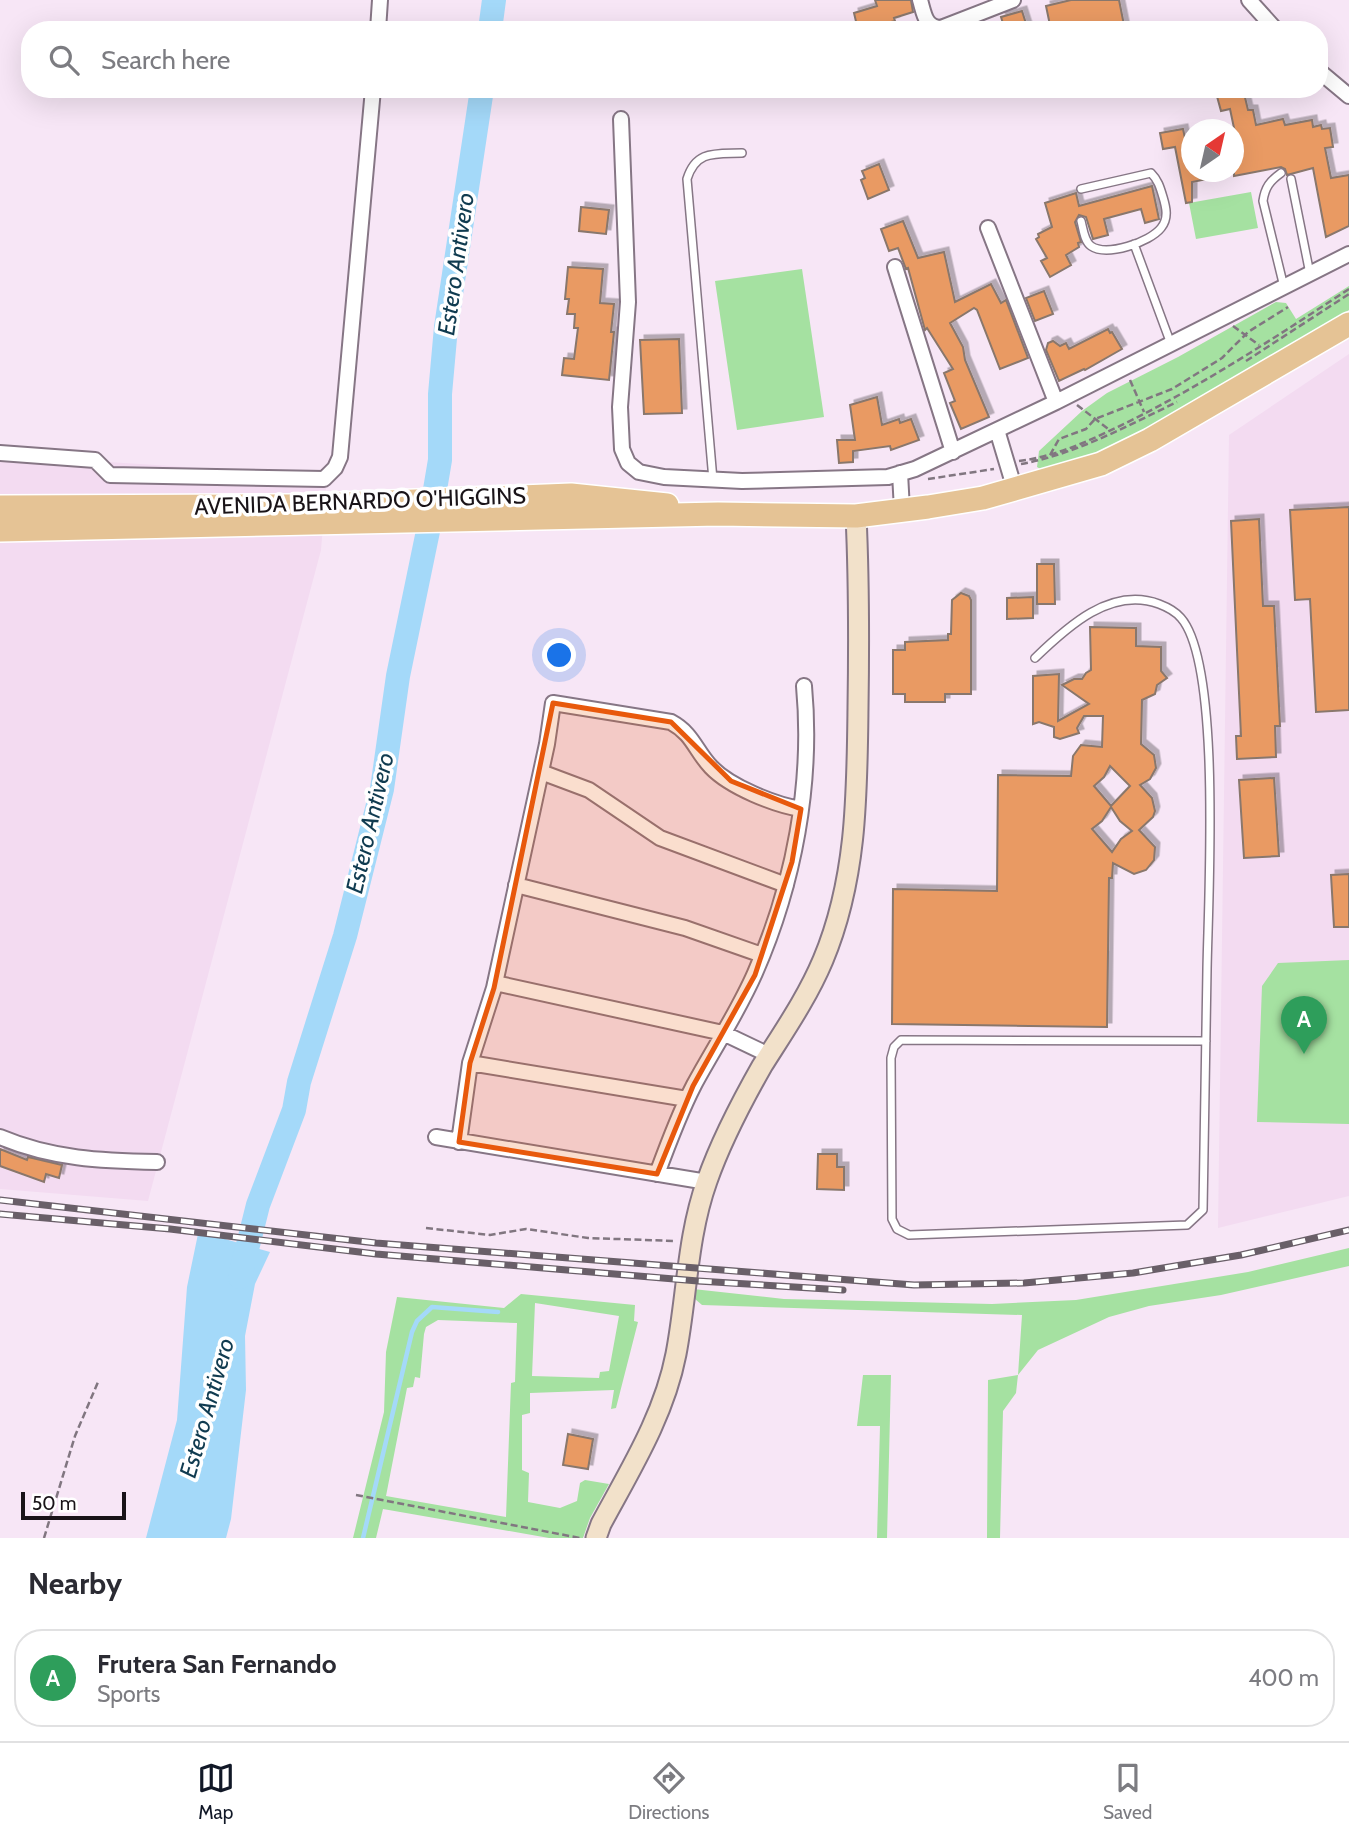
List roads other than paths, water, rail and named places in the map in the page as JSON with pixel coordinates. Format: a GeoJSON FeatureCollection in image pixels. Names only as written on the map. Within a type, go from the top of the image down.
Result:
{"type":"FeatureCollection","features":[{"type":"Feature","properties":{"kind":"main road","name":"AVENIDA BERNARDO O'HIGGINS"},"geometry":{"type":"LineString","coordinates":[[4,505],[292,515],[574,519],[718,514],[856,516],[902,510],[984,498],[1101,464],[1150,440],[1349,324]]}},
{"type":"Feature","properties":{"kind":"main road","name":"AVENIDA BERNARDO O'HIGGINS"},"geometry":{"type":"LineString","coordinates":[[0,530],[292,515],[571,495],[670,505],[718,514]]}},
{"type":"Feature","properties":{"kind":"street"},"geometry":{"type":"LineString","coordinates":[[379,21],[380,0]]}},
{"type":"Feature","properties":{"kind":"street"},"geometry":{"type":"LineString","coordinates":[[920,0],[927,21]]}},
{"type":"Feature","properties":{"kind":"street"},"geometry":{"type":"LineString","coordinates":[[959,21],[1013,0]]}},
{"type":"Feature","properties":{"kind":"street"},"geometry":{"type":"LineString","coordinates":[[1250,0],[1268,21]]}},
{"type":"Feature","properties":{"kind":"street"},"geometry":{"type":"LineString","coordinates":[[1328,78],[1349,96]]}},
{"type":"Feature","properties":{"kind":"street"},"geometry":{"type":"LineString","coordinates":[[0,453],[95,460],[110,475],[324,479],[335,468],[340,457],[372,98]]}},
{"type":"Feature","properties":{"kind":"street"},"geometry":{"type":"LineString","coordinates":[[621,119],[628,303],[620,407],[622,449],[628,463],[639,472],[664,477],[713,481],[888,477],[953,452],[1349,254]]}},
{"type":"Feature","properties":{"kind":"street"},"geometry":{"type":"LineString","coordinates":[[988,228],[1061,399]]}},
{"type":"Feature","properties":{"kind":"street"},"geometry":{"type":"LineString","coordinates":[[895,267],[953,452]]}},
{"type":"Feature","properties":{"kind":"street"},"geometry":{"type":"LineString","coordinates":[[997,430],[1015,490]]}},
{"type":"Feature","properties":{"kind":"street"},"geometry":{"type":"LineString","coordinates":[[900,473],[902,510]]}},
{"type":"Feature","properties":{"kind":"street"},"geometry":{"type":"LineString","coordinates":[[597,1538],[601,1524],[650,1432],[666,1391],[676,1356],[692,1242],[706,1182],[727,1131],[769,1055],[803,1002],[825,957],[842,905],[852,852],[857,800],[856,516]]}},
{"type":"Feature","properties":{"kind":"street"},"geometry":{"type":"LineString","coordinates":[[657,1174],[687,1099],[755,975],[777,915],[786,885],[801,809],[807,740],[804,686]]}},
{"type":"Feature","properties":{"kind":"street"},"geometry":{"type":"LineString","coordinates":[[459,1142],[470,1063],[495,983],[541,772],[553,703],[671,722],[682,728],[691,738],[711,768],[758,795],[786,807],[801,809]]}},
{"type":"Feature","properties":{"kind":"street"},"geometry":{"type":"LineString","coordinates":[[541,772],[589,789],[660,838],[786,885]]}},
{"type":"Feature","properties":{"kind":"street"},"geometry":{"type":"LineString","coordinates":[[516,885],[685,928],[762,956]]}},
{"type":"Feature","properties":{"kind":"street"},"geometry":{"type":"LineString","coordinates":[[495,983],[723,1033],[769,1055]]}},
{"type":"Feature","properties":{"kind":"street"},"geometry":{"type":"LineString","coordinates":[[470,1063],[687,1099]]}},
{"type":"Feature","properties":{"kind":"street"},"geometry":{"type":"LineString","coordinates":[[0,1137],[47,1152],[91,1161],[157,1162]]}},
{"type":"Feature","properties":{"kind":"street"},"geometry":{"type":"LineString","coordinates":[[436,1137],[706,1182]]}},
{"type":"Feature","properties":{"kind":"lane"},"geometry":{"type":"LineString","coordinates":[[713,481],[687,179],[692,164],[708,154],[742,153]]}},
{"type":"Feature","properties":{"kind":"lane"},"geometry":{"type":"LineString","coordinates":[[1081,189],[1151,173],[1156,177],[1166,210],[1166,219],[1152,236],[1119,249],[1098,249],[1087,241],[1081,220]]}},
{"type":"Feature","properties":{"kind":"lane"},"geometry":{"type":"LineString","coordinates":[[1281,173],[1271,180],[1265,189],[1263,201],[1284,287]]}},
{"type":"Feature","properties":{"kind":"lane"},"geometry":{"type":"LineString","coordinates":[[1291,179],[1310,274]]}},
{"type":"Feature","properties":{"kind":"lane"},"geometry":{"type":"LineString","coordinates":[[1134,244],[1171,344]]}},
{"type":"Feature","properties":{"kind":"lane"},"geometry":{"type":"LineString","coordinates":[[1035,658],[1077,622],[1105,606],[1127,599],[1148,600],[1165,606],[1181,617],[1190,631],[1198,657],[1204,692],[1211,803],[1203,1210],[1187,1225],[909,1235],[897,1228],[892,1219],[891,1058],[894,1047],[901,1040],[1206,1041]]}},
{"type":"Feature","properties":{"kind":"water"},"geometry":{"type":"Polygon","coordinates":[[[198,1234],[270,1252],[255,1284],[245,1336],[246,1390],[231,1519],[226,1538],[146,1538],[177,1420],[187,1287],[198,1234]]]}},
{"type":"Feature","properties":{"kind":"waterway","name":"Estero Antivero"},"geometry":{"type":"LineString","coordinates":[[491,21],[494,0]]}},
{"type":"Feature","properties":{"kind":"waterway","name":"Estero Antivero"},"geometry":{"type":"LineString","coordinates":[[240,1277],[258,1205],[294,1110],[299,1082],[345,936],[382,789],[398,676],[440,460],[440,394],[446,327],[481,98]]}},
{"type":"Feature","properties":{"kind":"waterway"},"geometry":{"type":"LineString","coordinates":[[363,1538],[412,1332],[417,1321],[432,1307],[498,1312]]}},
{"type":"Feature","properties":{"kind":"railway"},"geometry":{"type":"LineString","coordinates":[[0,1200],[376,1243],[914,1285],[1024,1283],[1133,1273],[1241,1255],[1349,1230]]}},
{"type":"Feature","properties":{"kind":"railway"},"geometry":{"type":"LineString","coordinates":[[0,1214],[170,1229],[376,1254],[698,1281],[843,1290]]}},
{"type":"Feature","properties":{"kind":"place","name":"Frutera San Fernando"},"geometry":{"type":"Point","coordinates":[1304,1054]}}]}
